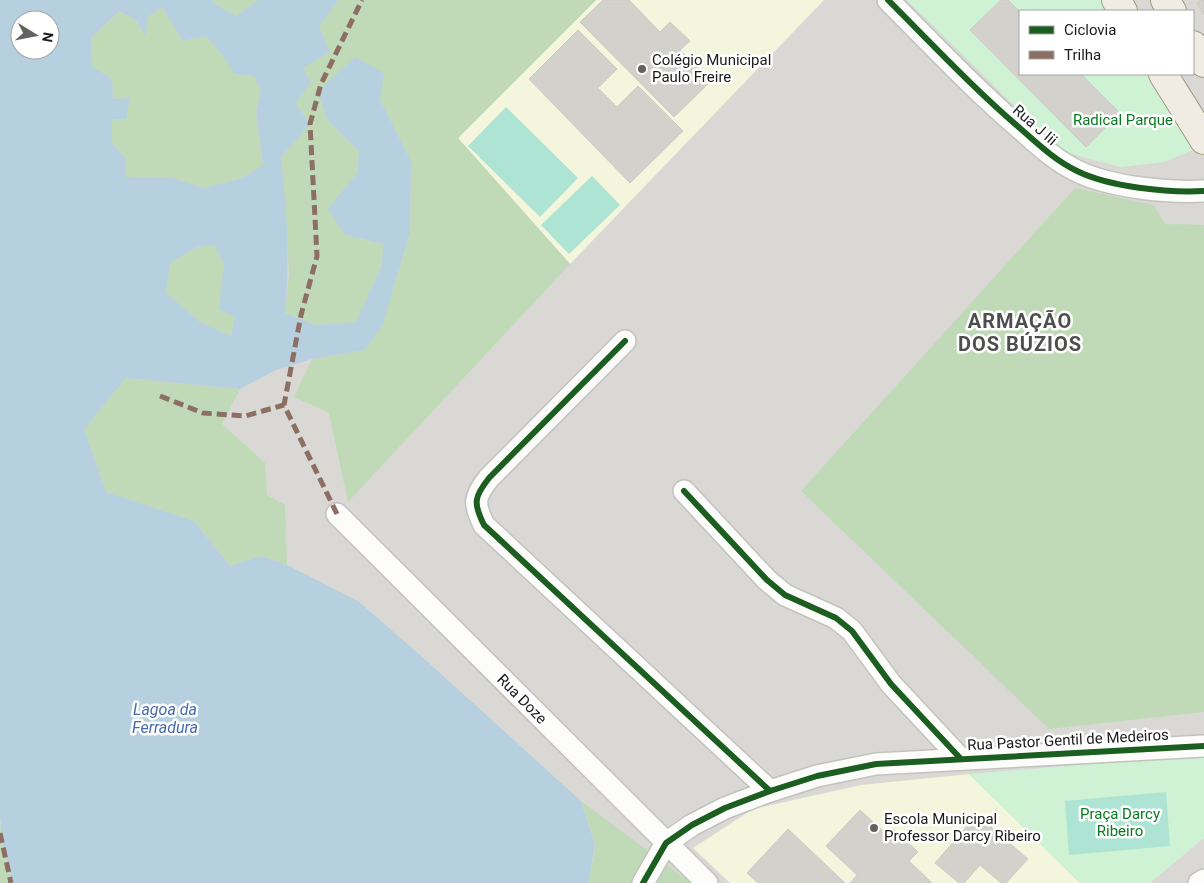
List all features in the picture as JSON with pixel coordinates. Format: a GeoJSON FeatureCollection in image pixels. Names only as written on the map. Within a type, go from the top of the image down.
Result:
{"type":"FeatureCollection","features":[{"type":"Feature","properties":{"kind":"main road"},"geometry":{"type":"LineString","coordinates":[[1194,47],[1204,64]]}},
{"type":"Feature","properties":{"kind":"main road"},"geometry":{"type":"LineString","coordinates":[[1164,75],[1204,140]]}},
{"type":"Feature","properties":{"kind":"street","name":"Rua J Iii"},"geometry":{"type":"LineString","coordinates":[[888,0],[997,109],[1056,160],[1078,172],[1113,182],[1166,190],[1204,191]]}},
{"type":"Feature","properties":{"kind":"street"},"geometry":{"type":"LineString","coordinates":[[626,341],[489,478],[478,493],[476,509],[484,525],[770,790]]}},
{"type":"Feature","properties":{"kind":"street"},"geometry":{"type":"LineString","coordinates":[[684,491],[767,580],[785,595],[836,618],[852,631],[891,684],[960,758]]}},
{"type":"Feature","properties":{"kind":"street","name":"Rua Doze"},"geometry":{"type":"LineString","coordinates":[[337,514],[707,883]]}},
{"type":"Feature","properties":{"kind":"street","name":"Rua Pastor Gentil de Medeiros"},"geometry":{"type":"LineString","coordinates":[[643,883],[666,843],[700,821],[770,790],[817,776],[876,764],[1204,746]]}},
{"type":"Feature","properties":{"kind":"street"},"geometry":{"type":"LineString","coordinates":[[1199,883],[1204,880]]}},
{"type":"Feature","properties":{"kind":"shaded area"},"geometry":{"type":"Polygon","coordinates":[[[0,0],[1204,0],[1204,883],[690,883],[581,802],[589,883],[13,883],[0,818],[0,0]]]}},
{"type":"Feature","properties":{"kind":"shaded area"},"geometry":{"type":"Polygon","coordinates":[[[214,0],[258,0],[237,16],[213,3],[214,0]]]}},
{"type":"Feature","properties":{"kind":"shaded area"},"geometry":{"type":"Polygon","coordinates":[[[338,0],[596,0],[458,138],[570,264],[348,502],[329,413],[294,397],[312,359],[365,350],[382,326],[410,232],[411,161],[380,99],[327,120],[359,151],[357,173],[345,235],[383,244],[382,265],[356,322],[316,325],[285,313],[289,274],[281,156],[310,124],[296,103],[311,82],[303,68],[318,27],[338,0]]]}},
{"type":"Feature","properties":{"kind":"shaded area","name":"Colégio Municipal Paulo Freire"},"geometry":{"type":"Polygon","coordinates":[[[596,0],[824,0],[570,264],[458,138],[596,0]]]}},
{"type":"Feature","properties":{"kind":"shaded area"},"geometry":{"type":"Polygon","coordinates":[[[162,7],[183,41],[206,36],[226,58],[234,74],[254,76],[261,91],[256,111],[263,165],[242,178],[204,188],[172,178],[125,177],[126,159],[112,142],[112,119],[126,119],[130,98],[113,99],[112,79],[92,66],[91,38],[119,11],[136,20],[145,35],[148,17],[162,7]]]}},
{"type":"Feature","properties":{"kind":"shaded area"},"geometry":{"type":"Polygon","coordinates":[[[1075,188],[1154,205],[1165,224],[1204,225],[1204,712],[1049,729],[801,491],[1075,188]]]}},
{"type":"Feature","properties":{"kind":"shaded area"},"geometry":{"type":"Polygon","coordinates":[[[214,245],[224,264],[220,310],[235,315],[231,336],[200,322],[166,293],[170,263],[197,247],[214,245]]]}},
{"type":"Feature","properties":{"kind":"shaded area"},"geometry":{"type":"Polygon","coordinates":[[[126,378],[240,389],[222,424],[265,463],[267,495],[285,505],[287,565],[261,556],[230,566],[194,521],[106,492],[84,429],[126,378]]]}},
{"type":"Feature","properties":{"kind":"shaded area","name":"Escola Municipal Professor Darcy Ribeiro"},"geometry":{"type":"Polygon","coordinates":[[[969,774],[1080,883],[730,883],[693,848],[753,809],[861,785],[969,774]]]}},
{"type":"Feature","properties":{"kind":"shaded area"},"geometry":{"type":"Polygon","coordinates":[[[581,801],[690,883],[589,883],[595,843],[581,801]]]}},
{"type":"Feature","properties":{"kind":"shaded area"},"geometry":{"type":"Polygon","coordinates":[[[0,818],[2,843],[13,883],[0,883],[0,818]]]}},
{"type":"Feature","properties":{"kind":"green space","name":"Radical Parque"},"geometry":{"type":"Polygon","coordinates":[[[907,0],[1102,0],[1108,10],[1019,10],[1019,75],[1149,75],[1196,149],[1164,162],[1121,167],[1060,151],[907,0]]]}},
{"type":"Feature","properties":{"kind":"green space"},"geometry":{"type":"Polygon","coordinates":[[[506,107],[578,178],[540,217],[468,146],[506,107]]]}},
{"type":"Feature","properties":{"kind":"green space"},"geometry":{"type":"Polygon","coordinates":[[[592,176],[620,205],[569,254],[541,225],[592,176]]]}},
{"type":"Feature","properties":{"kind":"green space","name":"Praça Darcy Ribeiro"},"geometry":{"type":"Polygon","coordinates":[[[1204,755],[1204,838],[1150,883],[1080,883],[969,774],[1204,755]]]}},
{"type":"Feature","properties":{"kind":"green space"},"geometry":{"type":"Polygon","coordinates":[[[1166,792],[1170,846],[1069,855],[1065,801],[1166,792]]]}},
{"type":"Feature","properties":{"kind":"water","name":"Lagoa da Ferradura"},"geometry":{"type":"Polygon","coordinates":[[[0,0],[214,0],[213,3],[237,16],[258,0],[338,0],[319,27],[330,52],[303,68],[311,82],[296,103],[310,124],[281,157],[287,235],[285,313],[316,325],[356,322],[382,265],[383,244],[345,235],[328,209],[357,173],[359,151],[327,120],[319,93],[355,57],[384,73],[380,99],[411,161],[410,232],[382,326],[365,350],[312,359],[276,370],[240,389],[126,378],[84,429],[106,492],[194,521],[230,566],[261,556],[287,565],[358,601],[420,655],[581,801],[595,843],[589,883],[13,883],[2,843],[0,818],[0,0]],[[162,7],[148,17],[145,36],[136,20],[119,11],[91,38],[92,66],[112,79],[113,99],[130,98],[126,119],[112,119],[112,142],[126,159],[125,177],[172,178],[204,188],[242,178],[263,165],[256,111],[261,91],[254,76],[234,74],[225,58],[206,36],[183,41],[162,7]],[[214,245],[197,247],[170,263],[166,293],[200,322],[231,336],[235,316],[219,310],[224,264],[214,245]]]}},
{"type":"Feature","properties":{"kind":"building"},"geometry":{"type":"Polygon","coordinates":[[[603,0],[629,0],[660,32],[670,22],[690,41],[680,50],[711,81],[674,117],[580,22],[603,0]]]}},
{"type":"Feature","properties":{"kind":"building"},"geometry":{"type":"Polygon","coordinates":[[[1001,0],[1008,0],[1019,11],[1019,75],[1082,75],[1120,113],[1086,147],[970,30],[1001,0]]]}},
{"type":"Feature","properties":{"kind":"building"},"geometry":{"type":"Polygon","coordinates":[[[1204,0],[1204,15],[1197,3],[1204,0]]]}},
{"type":"Feature","properties":{"kind":"building"},"geometry":{"type":"Polygon","coordinates":[[[578,30],[617,69],[598,88],[617,107],[638,86],[683,131],[630,183],[529,79],[578,30]]]}},
{"type":"Feature","properties":{"kind":"building"},"geometry":{"type":"Polygon","coordinates":[[[860,810],[887,835],[894,829],[918,852],[909,861],[932,883],[850,883],[857,875],[826,846],[860,810]]]}},
{"type":"Feature","properties":{"kind":"building"},"geometry":{"type":"Polygon","coordinates":[[[977,815],[1028,859],[1006,883],[1001,883],[980,865],[964,883],[959,883],[935,863],[977,815]]]}},
{"type":"Feature","properties":{"kind":"building"},"geometry":{"type":"Polygon","coordinates":[[[788,829],[845,883],[758,883],[747,873],[788,829]]]}},
{"type":"Feature","properties":{"kind":"marked path"},"geometry":{"type":"LineString","coordinates":[[337,514],[284,405],[301,315],[317,256],[310,124],[321,84],[362,0]]}},
{"type":"Feature","properties":{"kind":"marked path"},"geometry":{"type":"LineString","coordinates":[[160,396],[203,413],[245,416],[284,405]]}},
{"type":"Feature","properties":{"kind":"marked path"},"geometry":{"type":"LineString","coordinates":[[0,833],[11,883]]}},
{"type":"Feature","properties":{"kind":"cycle path"},"geometry":{"type":"LineString","coordinates":[[888,0],[987,99],[1041,147],[1069,167],[1090,177],[1122,185],[1156,190],[1204,191]]}},
{"type":"Feature","properties":{"kind":"cycle path"},"geometry":{"type":"LineString","coordinates":[[625,341],[489,478],[478,495],[478,511],[484,525],[770,791]]}},
{"type":"Feature","properties":{"kind":"cycle path"},"geometry":{"type":"LineString","coordinates":[[684,491],[767,580],[785,595],[836,618],[852,631],[891,684],[960,758]]}},
{"type":"Feature","properties":{"kind":"cycle path"},"geometry":{"type":"LineString","coordinates":[[643,883],[666,843],[692,825],[725,808],[817,776],[876,764],[1204,746]]}},
{"type":"Feature","properties":{"kind":"place","name":"Colégio Municipal Paulo Freire"},"geometry":{"type":"Point","coordinates":[642,69]}},
{"type":"Feature","properties":{"kind":"place","name":"Escola Municipal Professor Darcy Ribeiro"},"geometry":{"type":"Point","coordinates":[874,828]}},
{"type":"Feature","properties":{"kind":"district","name":"ARMAÇÃO DOS BÚZIOS"},"geometry":{"type":"Point","coordinates":[1020,332]}}]}
